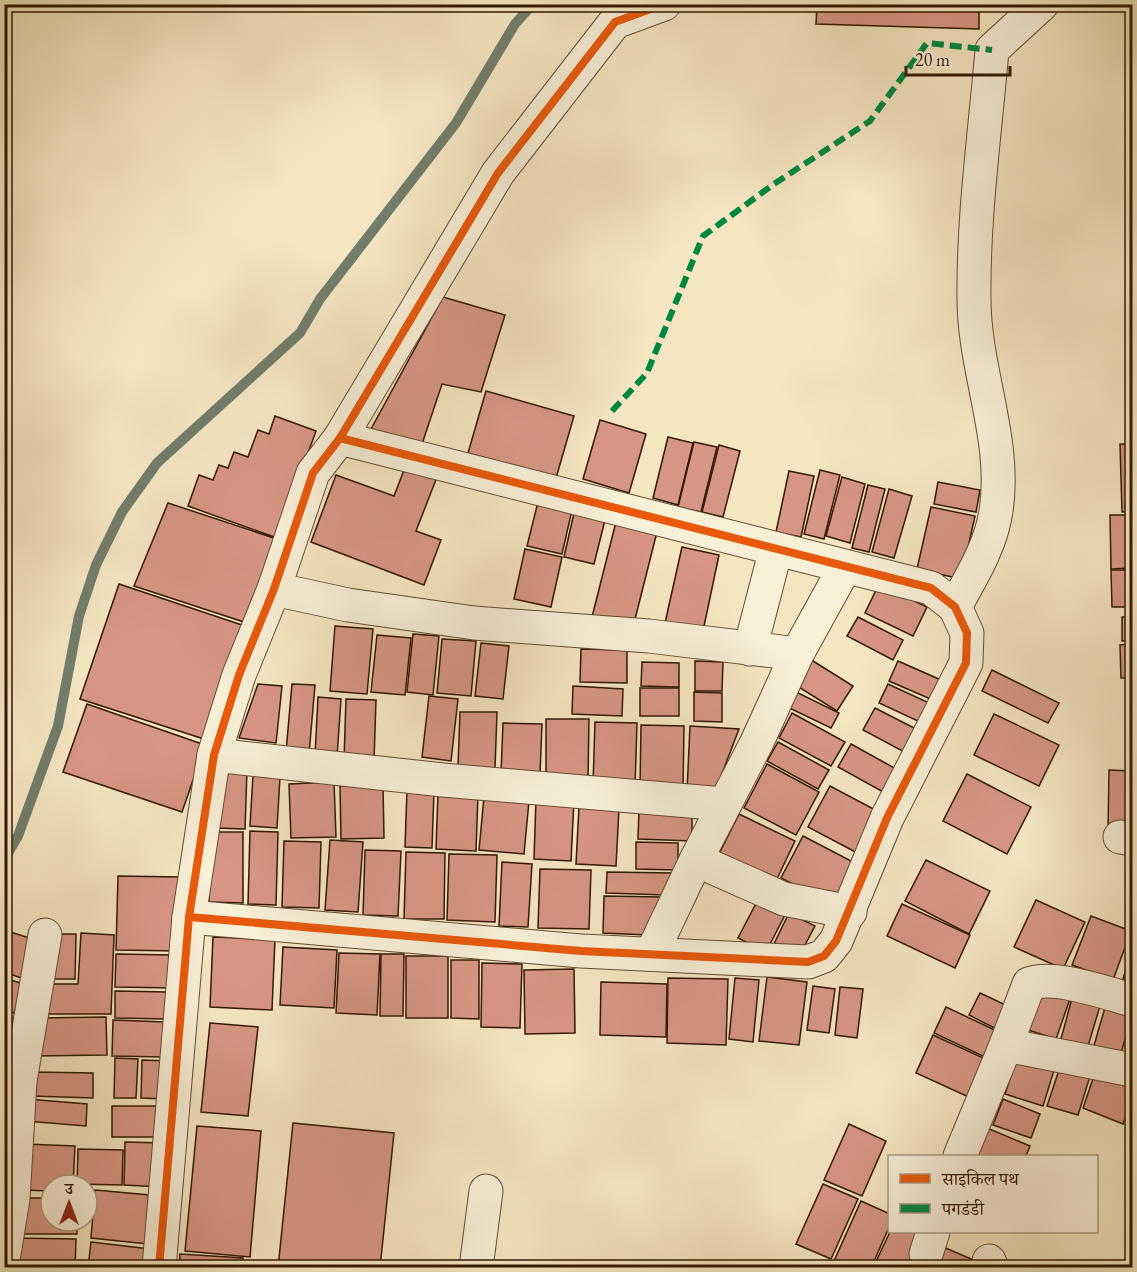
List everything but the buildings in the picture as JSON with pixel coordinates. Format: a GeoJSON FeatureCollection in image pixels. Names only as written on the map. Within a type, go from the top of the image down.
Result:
{"type":"FeatureCollection","features":[{"type":"Feature","properties":{"kind":"street"},"geometry":{"type":"LineString","coordinates":[[159,1268],[189,917],[214,755],[239,675],[273,589],[313,473],[340,438],[498,173],[615,22],[664,4]]}},
{"type":"Feature","properties":{"kind":"street"},"geometry":{"type":"LineString","coordinates":[[955,607],[980,562],[996,513],[998,491],[996,446],[978,359],[974,303],[974,252],[992,50],[1042,4]]}},
{"type":"Feature","properties":{"kind":"street"},"geometry":{"type":"LineString","coordinates":[[189,917],[581,951],[808,962],[824,956],[836,941],[850,912],[887,818],[966,663],[967,633],[955,607],[931,588],[340,438]]}},
{"type":"Feature","properties":{"kind":"street"},"geometry":{"type":"LineString","coordinates":[[750,649],[776,549]]}},
{"type":"Feature","properties":{"kind":"street"},"geometry":{"type":"LineString","coordinates":[[652,953],[696,860],[757,742],[797,654],[845,567]]}},
{"type":"Feature","properties":{"kind":"street"},"geometry":{"type":"LineString","coordinates":[[273,589],[348,605],[474,623],[649,636],[797,654]]}},
{"type":"Feature","properties":{"kind":"street"},"geometry":{"type":"LineString","coordinates":[[214,755],[454,781],[724,804]]}},
{"type":"Feature","properties":{"kind":"street"},"geometry":{"type":"LineString","coordinates":[[696,860],[784,899],[850,912]]}},
{"type":"Feature","properties":{"kind":"street"},"geometry":{"type":"LineString","coordinates":[[4,1254],[13,1199],[20,1081],[45,935]]}},
{"type":"Feature","properties":{"kind":"street"},"geometry":{"type":"LineString","coordinates":[[960,1155],[1029,984],[1038,980],[1055,981],[1132,1000]]}},
{"type":"Feature","properties":{"kind":"street"},"geometry":{"type":"LineString","coordinates":[[1006,1045],[1132,1070]]}},
{"type":"Feature","properties":{"kind":"street"},"geometry":{"type":"LineString","coordinates":[[476,1268],[486,1191]]}},
{"type":"Feature","properties":{"kind":"waterway"},"geometry":{"type":"LineString","coordinates":[[4,860],[18,836],[58,726],[79,616],[96,565],[122,512],[157,463],[300,333],[320,299],[456,123],[515,24],[533,4]]}},
{"type":"Feature","properties":{"kind":"marked path"},"geometry":{"type":"LineString","coordinates":[[612,411],[647,373],[703,236],[774,184],[870,121],[927,43],[992,50]]}},
{"type":"Feature","properties":{"kind":"cycle path"},"geometry":{"type":"LineString","coordinates":[[159,1268],[189,917],[214,755],[239,675],[274,589],[313,473],[340,438],[498,173],[615,22],[664,4]]}},
{"type":"Feature","properties":{"kind":"cycle path"},"geometry":{"type":"LineString","coordinates":[[189,917],[581,951],[808,962],[824,956],[836,941],[887,818],[966,663],[967,633],[955,607],[931,588],[340,438]]}}]}
